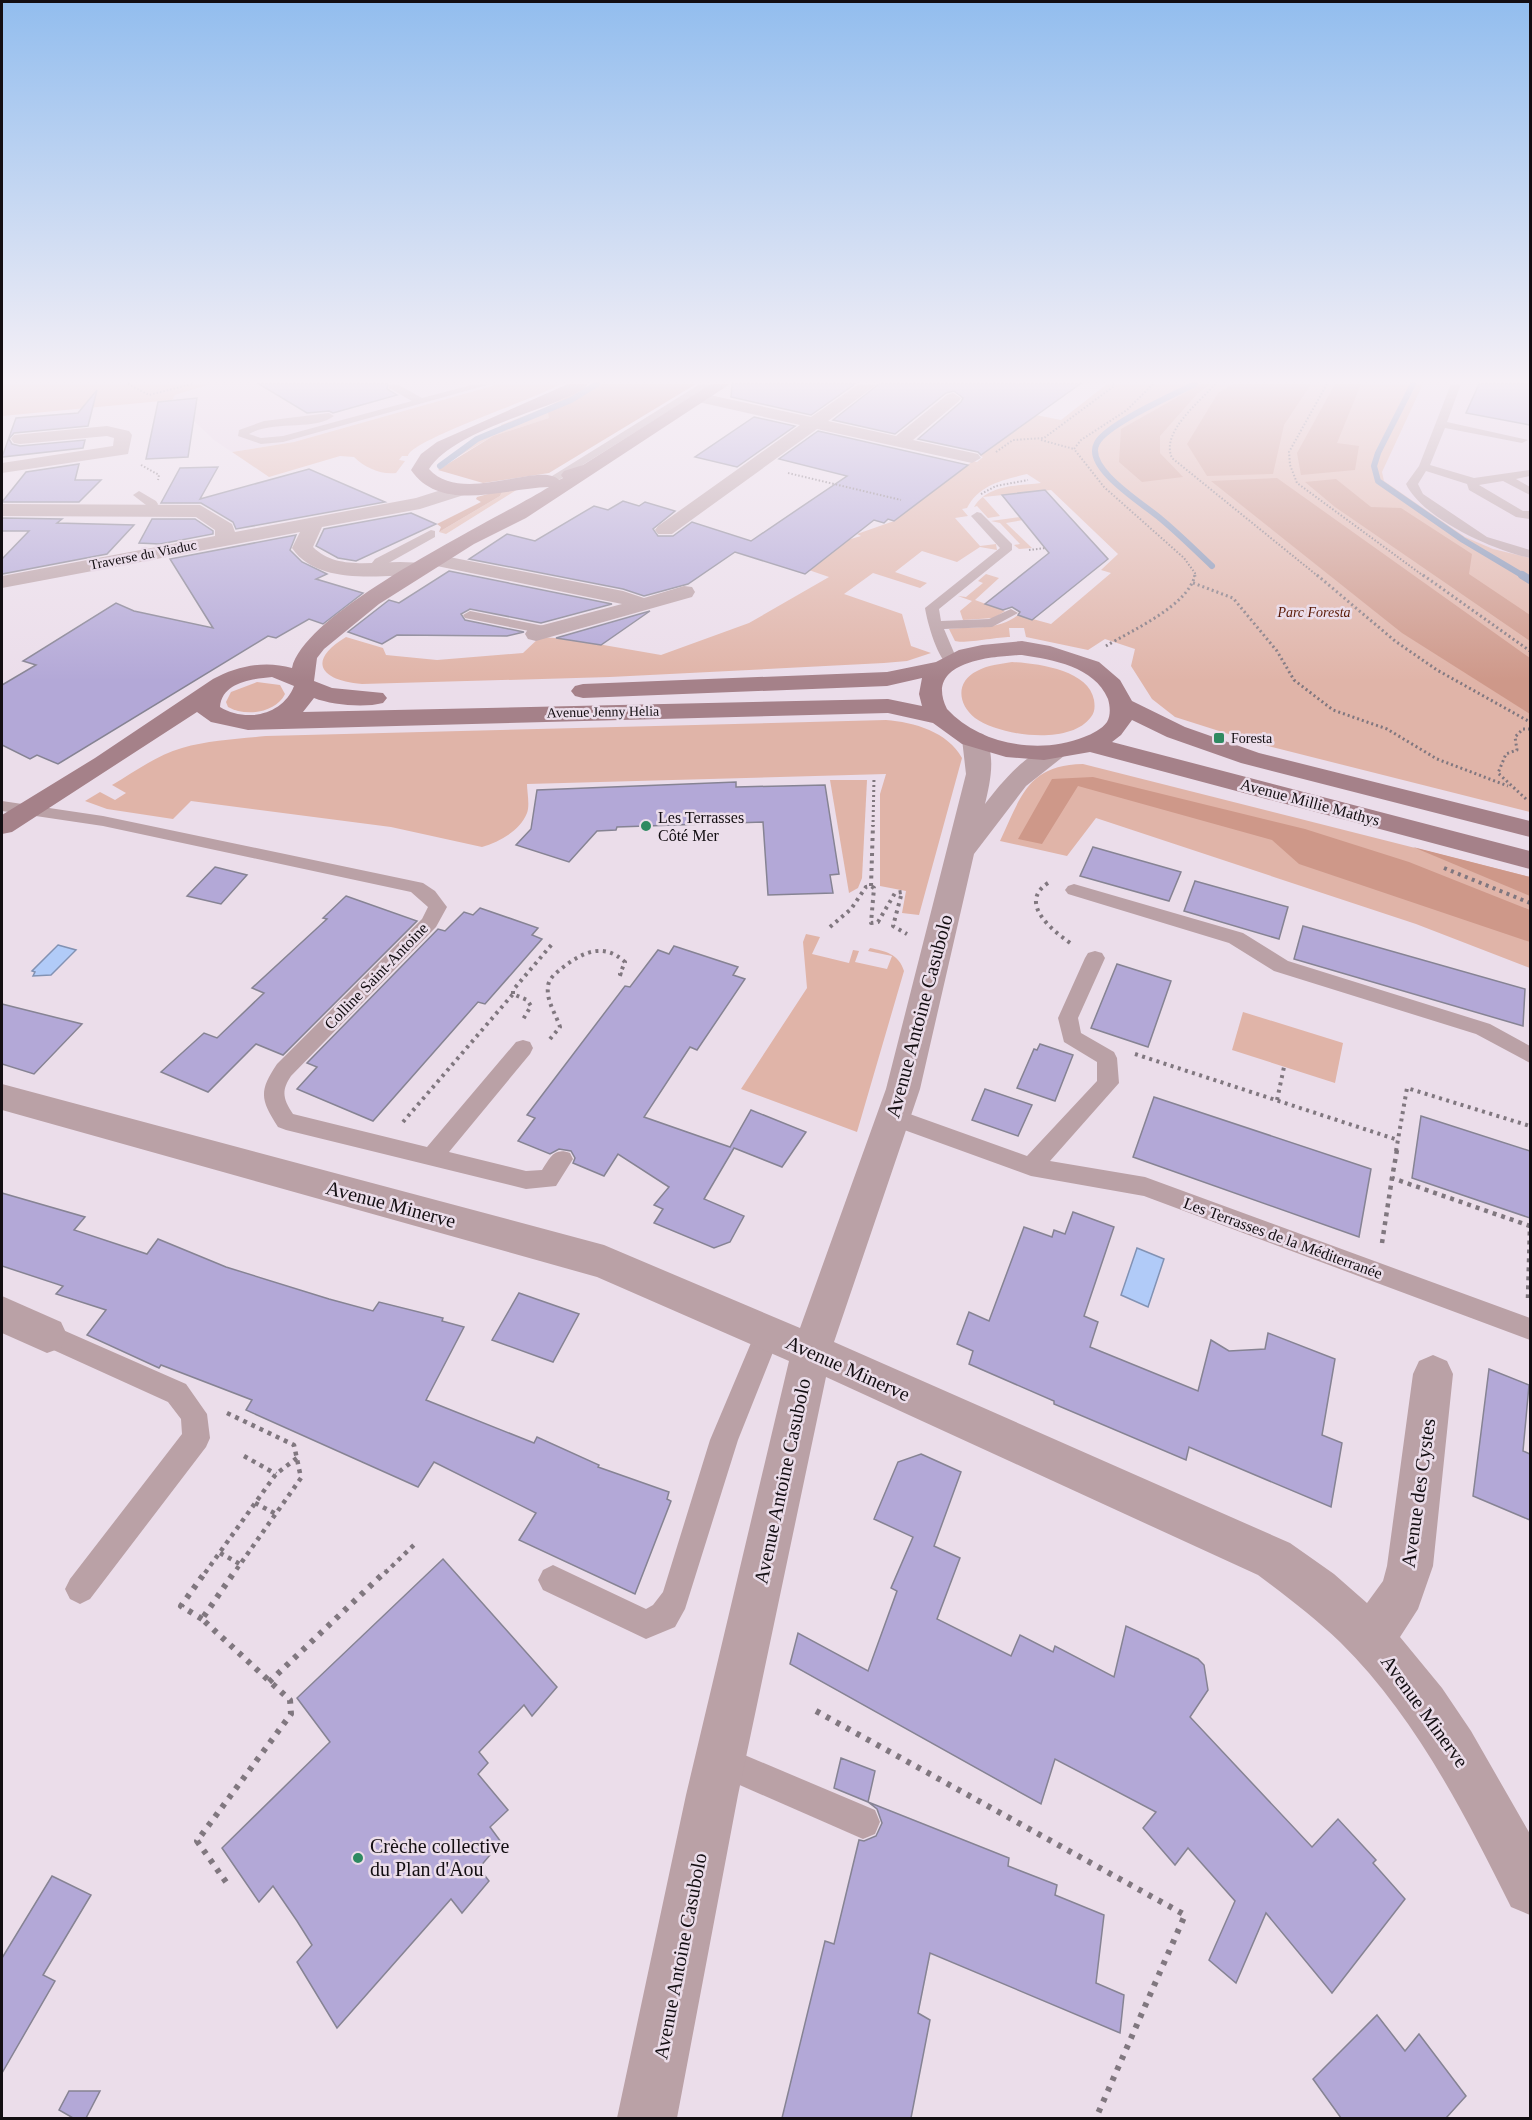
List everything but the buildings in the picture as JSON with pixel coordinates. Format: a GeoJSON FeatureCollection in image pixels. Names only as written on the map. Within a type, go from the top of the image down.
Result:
{"type":"FeatureCollection","features":[{"type":"Feature","properties":{"kind":"street"},"geometry":{"type":"LineString","coordinates":[[434,483],[460,490],[507,483]]}},
{"type":"Feature","properties":{"kind":"street"},"geometry":{"type":"LineString","coordinates":[[533,483],[547,489]]}},
{"type":"Feature","properties":{"kind":"street"},"geometry":{"type":"LineString","coordinates":[[2,826],[104,763],[212,691],[277,655],[328,620],[371,599],[467,540],[504,510],[560,483]]}},
{"type":"Feature","properties":{"kind":"street"},"geometry":{"type":"LineString","coordinates":[[666,530],[731,483]]}},
{"type":"Feature","properties":{"kind":"street","name":"Traverse du Viaduc"},"geometry":{"type":"LineString","coordinates":[[2,582],[315,521],[429,502],[460,490]]}},
{"type":"Feature","properties":{"kind":"street"},"geometry":{"type":"LineString","coordinates":[[2,510],[145,503],[200,511],[225,528],[225,539]]}},
{"type":"Feature","properties":{"kind":"street"},"geometry":{"type":"LineString","coordinates":[[315,521],[302,548],[316,562],[339,568],[427,564],[623,597],[643,605]]}},
{"type":"Feature","properties":{"kind":"street"},"geometry":{"type":"LineString","coordinates":[[543,632],[684,592]]}},
{"type":"Feature","properties":{"kind":"street"},"geometry":{"type":"LineString","coordinates":[[266,720],[297,705],[304,696],[306,657],[316,644],[371,599]]}},
{"type":"Feature","properties":{"kind":"street","name":"Avenue Jenny Helia"},"geometry":{"type":"LineString","coordinates":[[239,675],[274,670],[328,695],[353,698],[395,698],[887,679],[947,665],[971,653],[1022,648],[1050,652],[1075,660],[1098,672],[1115,688],[1122,705]]}},
{"type":"Feature","properties":{"kind":"street"},"geometry":{"type":"LineString","coordinates":[[947,665],[931,682],[930,700],[940,717],[954,729],[974,739],[1009,749],[1056,752],[1089,744],[1108,734],[1120,720],[1122,705]]}},
{"type":"Feature","properties":{"kind":"street"},"geometry":{"type":"LineString","coordinates":[[212,691],[207,700],[208,710],[216,717],[230,721]]}},
{"type":"Feature","properties":{"kind":"street","name":"Avenue Millie Mathys"},"geometry":{"type":"LineString","coordinates":[[1122,705],[1176,732],[1250,758],[1530,830]]}},
{"type":"Feature","properties":{"kind":"street","name":"Avenue Jenny Helia"},"geometry":{"type":"LineString","coordinates":[[104,763],[230,721],[888,706],[940,717]]}},
{"type":"Feature","properties":{"kind":"street","name":"Avenue Antoine Casubolo"},"geometry":{"type":"LineString","coordinates":[[647,2118],[720,1761],[811,1352],[903,1089],[979,774],[974,739]]}},
{"type":"Feature","properties":{"kind":"street","name":"Avenue Millie Mathys"},"geometry":{"type":"LineString","coordinates":[[1089,744],[1530,860]]}},
{"type":"Feature","properties":{"kind":"street","name":"Avenue Antoine Casubolo"},"geometry":{"type":"LineString","coordinates":[[960,855],[1017,780],[1056,752]]}},
{"type":"Feature","properties":{"kind":"street","name":"Avenue Minerve"},"geometry":{"type":"LineString","coordinates":[[2,1097],[604,1262],[768,1332],[1274,1559],[1322,1592],[1371,1638],[1416,1690],[1441,1725],[1488,1803],[1530,1888]]}},
{"type":"Feature","properties":{"kind":"street"},"geometry":{"type":"LineString","coordinates":[[2,1314],[47,1335]]}},
{"type":"Feature","properties":{"kind":"street","name":"Avenue des Cystes"},"geometry":{"type":"LineString","coordinates":[[1371,1638],[1402,1593],[1410,1566],[1433,1374]]}},
{"type":"Feature","properties":{"kind":"lane"},"geometry":{"type":"LineString","coordinates":[[547,489],[557,483]]}},
{"type":"Feature","properties":{"kind":"lane"},"geometry":{"type":"LineString","coordinates":[[1413,483],[1418,496],[1483,540],[1530,554]]}},
{"type":"Feature","properties":{"kind":"lane"},"geometry":{"type":"LineString","coordinates":[[1473,483],[1473,487],[1520,514],[1530,515]]}},
{"type":"Feature","properties":{"kind":"lane"},"geometry":{"type":"LineString","coordinates":[[1491,483],[1530,507]]}},
{"type":"Feature","properties":{"kind":"lane"},"geometry":{"type":"LineString","coordinates":[[1515,483],[1530,492]]}},
{"type":"Feature","properties":{"kind":"lane"},"geometry":{"type":"LineString","coordinates":[[947,665],[931,611],[934,605],[1006,550],[1005,543],[977,516]]}},
{"type":"Feature","properties":{"kind":"lane"},"geometry":{"type":"LineString","coordinates":[[375,568],[380,562],[431,534]]}},
{"type":"Feature","properties":{"kind":"lane"},"geometry":{"type":"LineString","coordinates":[[1483,540],[1530,548]]}},
{"type":"Feature","properties":{"kind":"lane"},"geometry":{"type":"LineString","coordinates":[[935,625],[992,623],[1011,613]]}},
{"type":"Feature","properties":{"kind":"lane"},"geometry":{"type":"LineString","coordinates":[[470,615],[543,632]]}},
{"type":"Feature","properties":{"kind":"lane"},"geometry":{"type":"LineString","coordinates":[[2,806],[28,809]]}},
{"type":"Feature","properties":{"kind":"lane","name":"Colline Saint-Antoine"},"geometry":{"type":"LineString","coordinates":[[28,809],[103,821],[417,887],[429,895],[438,907],[429,923],[284,1070],[273,1086],[273,1100],[286,1121],[526,1180],[548,1179],[562,1159]]}},
{"type":"Feature","properties":{"kind":"lane"},"geometry":{"type":"LineString","coordinates":[[1074,890],[1236,938],[1281,966],[1484,1029],[1530,1055]]}},
{"type":"Feature","properties":{"kind":"lane"},"geometry":{"type":"LineString","coordinates":[[1031,1167],[1108,1083],[1107,1058],[1071,1037],[1068,1018],[1095,958]]}},
{"type":"Feature","properties":{"kind":"lane"},"geometry":{"type":"LineString","coordinates":[[432,1157],[523,1048]]}},
{"type":"Feature","properties":{"kind":"lane","name":"Les Terrasses de la Méditerranée"},"geometry":{"type":"LineString","coordinates":[[893,1117],[1031,1167],[1145,1187],[1530,1329]]}},
{"type":"Feature","properties":{"kind":"lane"},"geometry":{"type":"LineString","coordinates":[[553,1580],[646,1624],[664,1616],[675,1599],[724,1440],[768,1332]]}},
{"type":"Feature","properties":{"kind":"lane"},"geometry":{"type":"LineString","coordinates":[[47,1335],[177,1393],[194,1414],[196,1438],[80,1589]]}},
{"type":"Feature","properties":{"kind":"lane"},"geometry":{"type":"LineString","coordinates":[[720,1761],[863,1822]]}},
{"type":"Feature","properties":{"kind":"path"},"geometry":{"type":"LineString","coordinates":[[830,483],[901,500]]}},
{"type":"Feature","properties":{"kind":"path"},"geometry":{"type":"LineString","coordinates":[[977,516],[971,508],[978,496],[996,486],[1013,483]]}},
{"type":"Feature","properties":{"kind":"path"},"geometry":{"type":"LineString","coordinates":[[1101,483],[1184,558],[1195,573],[1190,592],[1181,600],[1103,648]]}},
{"type":"Feature","properties":{"kind":"path"},"geometry":{"type":"LineString","coordinates":[[1201,483],[1338,592],[1395,641],[1437,670],[1530,722]]}},
{"type":"Feature","properties":{"kind":"path"},"geometry":{"type":"LineString","coordinates":[[1297,483],[1334,512],[1530,651]]}},
{"type":"Feature","properties":{"kind":"path"},"geometry":{"type":"LineString","coordinates":[[1193,583],[1233,598],[1277,651],[1294,680],[1333,710],[1387,729],[1437,759],[1509,786],[1517,790],[1530,804]]}},
{"type":"Feature","properties":{"kind":"path"},"geometry":{"type":"LineString","coordinates":[[1509,786],[1498,773],[1506,754],[1517,750],[1515,737],[1522,729],[1530,729]]}},
{"type":"Feature","properties":{"kind":"path"},"geometry":{"type":"LineString","coordinates":[[874,777],[871,886],[874,888],[871,923],[878,922],[895,893],[902,892],[893,926],[900,932],[917,937]]}},
{"type":"Feature","properties":{"kind":"path"},"geometry":{"type":"LineString","coordinates":[[830,927],[851,909],[866,887],[871,886]]}},
{"type":"Feature","properties":{"kind":"path"},"geometry":{"type":"LineString","coordinates":[[402,1124],[513,994],[513,990],[553,943]]}},
{"type":"Feature","properties":{"kind":"path"},"geometry":{"type":"LineString","coordinates":[[513,994],[527,1000],[531,1006],[510,1036],[523,1048],[542,1048],[560,1027],[550,1007],[549,983],[581,952],[606,950],[617,954],[625,962],[620,974],[624,975]]}},
{"type":"Feature","properties":{"kind":"path"},"geometry":{"type":"LineString","coordinates":[[1128,1051],[1398,1140]]}},
{"type":"Feature","properties":{"kind":"path"},"geometry":{"type":"LineString","coordinates":[[1277,1100],[1284,1067]]}},
{"type":"Feature","properties":{"kind":"path"},"geometry":{"type":"LineString","coordinates":[[1380,1250],[1407,1088],[1530,1126]]}},
{"type":"Feature","properties":{"kind":"path"},"geometry":{"type":"LineString","coordinates":[[1392,1178],[1530,1226],[1528,1303]]}},
{"type":"Feature","properties":{"kind":"path"},"geometry":{"type":"LineString","coordinates":[[194,1414],[214,1407],[294,1445],[301,1478],[202,1619]]}},
{"type":"Feature","properties":{"kind":"path"},"geometry":{"type":"LineString","coordinates":[[244,1456],[276,1474]]}},
{"type":"Feature","properties":{"kind":"path"},"geometry":{"type":"LineString","coordinates":[[226,1882],[197,1841],[291,1714],[290,1700],[202,1619],[181,1606],[276,1474],[297,1458]]}},
{"type":"Feature","properties":{"kind":"path"},"geometry":{"type":"LineString","coordinates":[[255,1503],[276,1514]]}},
{"type":"Feature","properties":{"kind":"path"},"geometry":{"type":"LineString","coordinates":[[269,1682],[415,1544]]}},
{"type":"Feature","properties":{"kind":"path"},"geometry":{"type":"LineString","coordinates":[[220,1553],[240,1564]]}},
{"type":"Feature","properties":{"kind":"path"},"geometry":{"type":"LineString","coordinates":[[816,1712],[1185,1915],[1096,2118]]}},
{"type":"Feature","properties":{"kind":"shaded area"},"geometry":{"type":"Polygon","coordinates":[[[1213,483],[1284,483],[1530,658],[1530,714],[1402,633],[1213,483]]]}},
{"type":"Feature","properties":{"kind":"shaded area"},"geometry":{"type":"Polygon","coordinates":[[[1306,483],[1341,483],[1371,507],[1401,508],[1472,554],[1469,574],[1530,615],[1530,641],[1335,507],[1306,483]]]}},
{"type":"Feature","properties":{"kind":"shaded area"},"geometry":{"type":"Polygon","coordinates":[[[1381,483],[1530,483],[1530,580],[1381,483]]]}},
{"type":"Feature","properties":{"kind":"shaded area"},"geometry":{"type":"Polygon","coordinates":[[[503,490],[500,496],[439,532],[441,527],[437,524],[481,502],[476,499],[477,497],[503,490]]]}},
{"type":"Feature","properties":{"kind":"shaded area"},"geometry":{"type":"Polygon","coordinates":[[[1093,777],[1305,829],[1409,862],[1530,910],[1530,942],[1299,864],[1272,840],[1078,786],[1042,844],[1018,839],[1052,779],[1093,777]]]}},
{"type":"Feature","properties":{"kind":"shaded area"},"geometry":{"type":"Polygon","coordinates":[[[1413,847],[1530,877],[1530,896],[1413,847]]]}},
{"type":"Feature","properties":{"kind":"green space","name":"Parc Foresta"},"geometry":{"type":"Polygon","coordinates":[[[944,483],[996,483],[978,494],[967,508],[962,509],[968,516],[955,518],[980,546],[996,544],[997,550],[980,547],[957,562],[922,551],[895,572],[927,583],[920,588],[873,573],[844,594],[902,614],[911,646],[931,653],[907,661],[610,677],[362,684],[337,679],[324,669],[322,662],[333,646],[346,637],[383,648],[386,655],[437,660],[523,653],[540,637],[569,639],[661,655],[749,623],[829,577],[780,560],[861,536],[857,534],[894,521],[944,483]]]}},
{"type":"Feature","properties":{"kind":"green space","name":"Parc Foresta"},"geometry":{"type":"Polygon","coordinates":[[[1041,483],[1387,483],[1465,537],[1493,549],[1530,558],[1530,812],[1260,744],[1175,717],[1152,699],[1131,666],[1135,649],[1105,639],[1088,650],[1026,637],[1024,628],[1009,628],[1010,637],[955,641],[949,629],[993,626],[1018,615],[1051,624],[1111,573],[1101,570],[1118,554],[1051,490],[983,497],[995,490],[1041,483]]]}},
{"type":"Feature","properties":{"kind":"green space"},"geometry":{"type":"Polygon","coordinates":[[[518,489],[446,534],[439,532],[500,496],[503,490],[518,489]]]}},
{"type":"Feature","properties":{"kind":"green space"},"geometry":{"type":"Polygon","coordinates":[[[983,497],[1000,516],[988,518],[977,506],[974,507],[983,497]]]}},
{"type":"Feature","properties":{"kind":"green space"},"geometry":{"type":"Polygon","coordinates":[[[1020,517],[1023,520],[1006,523],[1032,548],[1019,549],[1014,545],[1020,544],[1000,523],[991,521],[1020,517]]]}},
{"type":"Feature","properties":{"kind":"green space"},"geometry":{"type":"Polygon","coordinates":[[[986,574],[999,578],[975,600],[1005,611],[994,618],[963,620],[960,611],[972,601],[958,596],[966,597],[983,583],[978,581],[986,574]]]}},
{"type":"Feature","properties":{"kind":"green space"},"geometry":{"type":"Polygon","coordinates":[[[1012,662],[1035,664],[1060,670],[1083,682],[1090,690],[1094,700],[1091,717],[1081,726],[1068,732],[1052,735],[1001,730],[975,718],[962,700],[961,693],[965,681],[981,669],[1012,662]]]}},
{"type":"Feature","properties":{"kind":"green space"},"geometry":{"type":"Polygon","coordinates":[[[257,682],[280,685],[285,694],[275,705],[260,711],[243,712],[228,707],[226,702],[231,692],[257,682]]]}},
{"type":"Feature","properties":{"kind":"green space"},"geometry":{"type":"Polygon","coordinates":[[[886,720],[919,726],[939,735],[956,749],[962,758],[919,915],[902,913],[906,891],[880,886],[880,794],[886,774],[527,784],[528,806],[524,819],[508,835],[482,847],[391,827],[191,801],[173,819],[107,809],[85,801],[100,792],[115,800],[126,793],[112,785],[173,751],[203,743],[234,739],[266,736],[886,720]]]}},
{"type":"Feature","properties":{"kind":"green space"},"geometry":{"type":"Polygon","coordinates":[[[1083,764],[1530,877],[1530,968],[1416,924],[1096,818],[1067,856],[1000,841],[1021,797],[1038,777],[1050,770],[1083,764]]]}},
{"type":"Feature","properties":{"kind":"green space"},"geometry":{"type":"Polygon","coordinates":[[[830,780],[867,780],[862,878],[858,888],[849,893],[830,780]]]}},
{"type":"Feature","properties":{"kind":"green space"},"geometry":{"type":"Polygon","coordinates":[[[806,934],[820,937],[812,954],[849,963],[853,950],[859,951],[855,962],[887,969],[892,956],[868,951],[870,948],[895,957],[904,971],[857,1132],[741,1089],[807,988],[803,942],[806,934]]]}},
{"type":"Feature","properties":{"kind":"green space"},"geometry":{"type":"Polygon","coordinates":[[[1243,1012],[1343,1043],[1335,1083],[1232,1050],[1243,1012]]]}},
{"type":"Feature","properties":{"kind":"water"},"geometry":{"type":"Polygon","coordinates":[[[58,945],[76,950],[51,975],[33,976],[35,972],[32,971],[58,945]]]}},
{"type":"Feature","properties":{"kind":"water"},"geometry":{"type":"Polygon","coordinates":[[[1137,1248],[1164,1259],[1148,1307],[1121,1295],[1137,1248]]]}},
{"type":"Feature","properties":{"kind":"waterway"},"geometry":{"type":"LineString","coordinates":[[1116,483],[1168,525],[1212,566]]}},
{"type":"Feature","properties":{"kind":"waterway"},"geometry":{"type":"LineString","coordinates":[[1381,483],[1463,540],[1525,577]]}},
{"type":"Feature","properties":{"kind":"waterway"},"geometry":{"type":"LineString","coordinates":[[1522,575],[1530,580]]}},
{"type":"Feature","properties":{"kind":"place","name":"Foresta"},"geometry":{"type":"Point","coordinates":[1219,738]}},
{"type":"Feature","properties":{"kind":"place","name":"Les Terrasses Côté Mer"},"geometry":{"type":"Point","coordinates":[646,826]}},
{"type":"Feature","properties":{"kind":"place","name":"Crèche collective du Plan d'Aou"},"geometry":{"type":"Point","coordinates":[358,1858]}}]}
